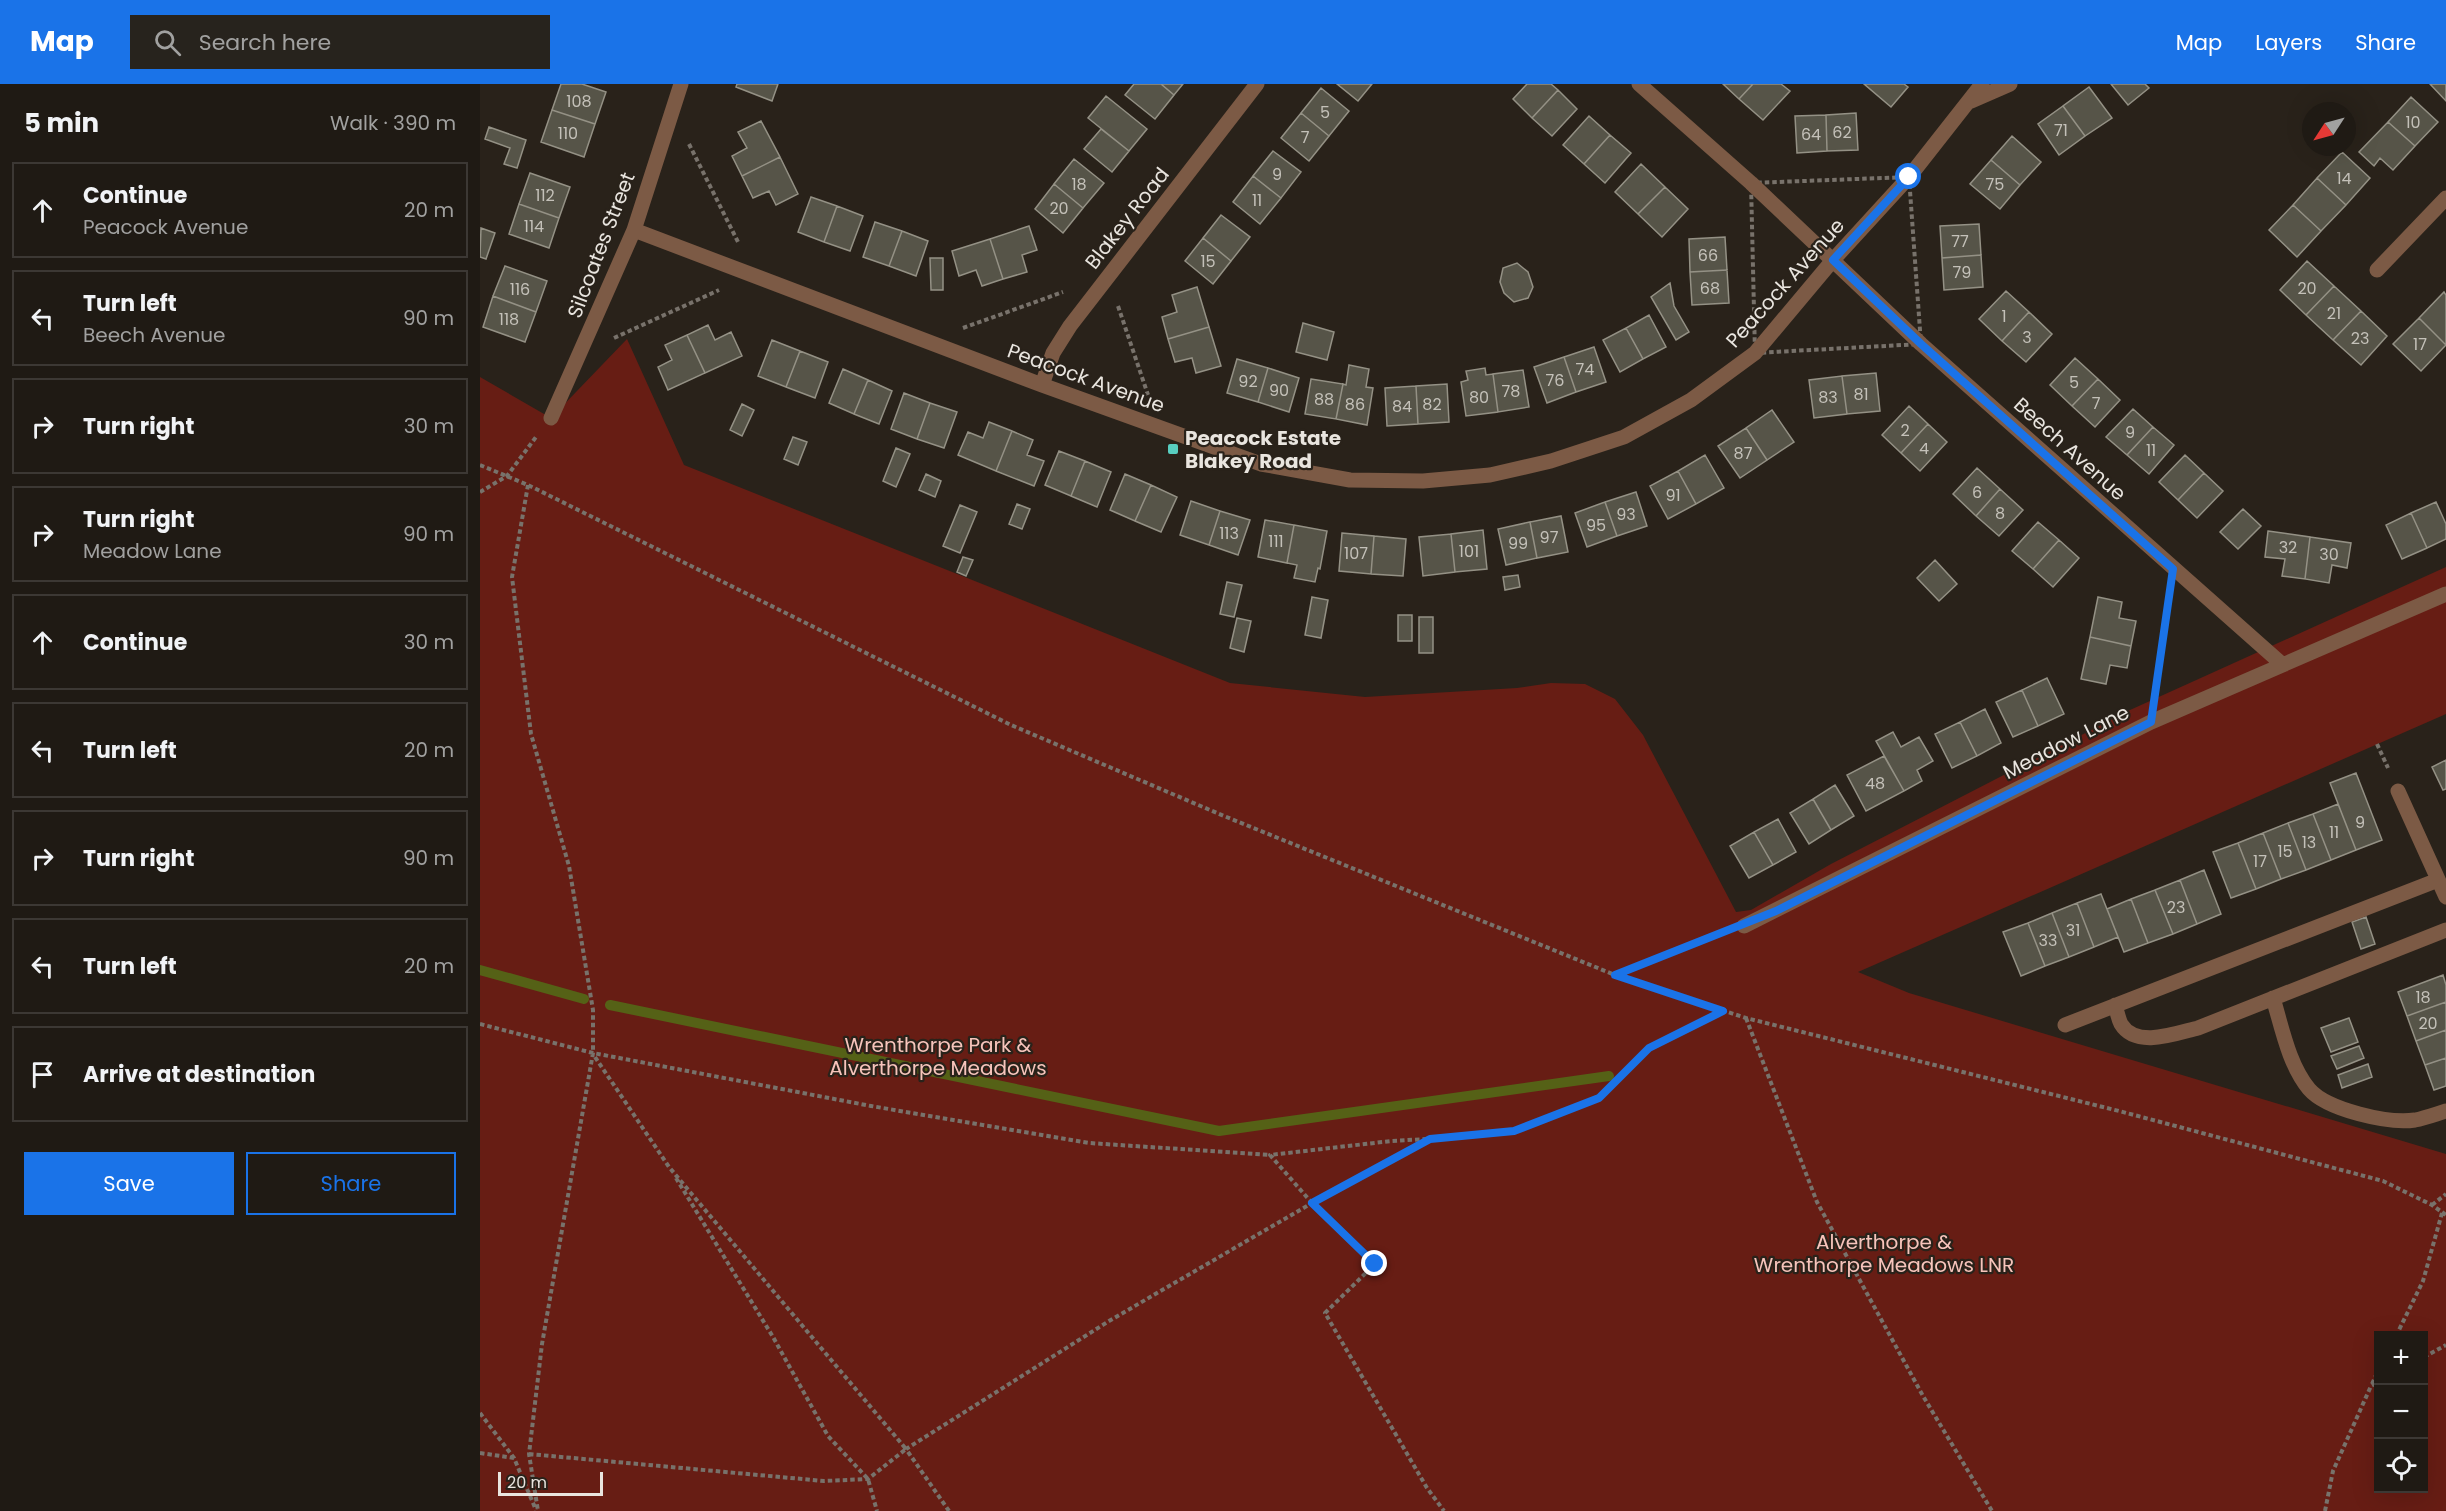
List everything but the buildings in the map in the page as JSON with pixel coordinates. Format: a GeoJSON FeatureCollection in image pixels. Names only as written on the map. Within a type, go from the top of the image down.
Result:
{"type":"FeatureCollection","features":[{"type":"Feature","properties":{"kind":"street","name":"Silcoates Street"},"geometry":{"type":"LineString","coordinates":[[551,418],[634,230],[681,84]]}},
{"type":"Feature","properties":{"kind":"street","name":"Blakey Road"},"geometry":{"type":"LineString","coordinates":[[1042,385],[1053,354],[1070,326],[1257,84]]}},
{"type":"Feature","properties":{"kind":"street","name":"Beech Avenue"},"geometry":{"type":"LineString","coordinates":[[1639,84],[1750,183],[1921,344],[2283,665]]}},
{"type":"Feature","properties":{"kind":"street","name":"Peacock Avenue"},"geometry":{"type":"LineString","coordinates":[[634,230],[1042,385],[1260,464],[1350,480],[1423,481],[1490,475],[1551,460],[1624,436],[1691,400],[1755,353],[1833,260],[1909,177],[1982,84]]}},
{"type":"Feature","properties":{"kind":"street","name":"Peacock Avenue"},"geometry":{"type":"LineString","coordinates":[[1970,101],[2010,84]]}},
{"type":"Feature","properties":{"kind":"street"},"geometry":{"type":"LineString","coordinates":[[2377,270],[2446,198]]}},
{"type":"Feature","properties":{"kind":"street","name":"Meadow Lane"},"geometry":{"type":"LineString","coordinates":[[1743,926],[2151,722],[2446,594]]}},
{"type":"Feature","properties":{"kind":"street"},"geometry":{"type":"LineString","coordinates":[[2398,791],[2446,897]]}},
{"type":"Feature","properties":{"kind":"street"},"geometry":{"type":"LineString","coordinates":[[2065,1025],[2438,880]]}},
{"type":"Feature","properties":{"kind":"street"},"geometry":{"type":"LineString","coordinates":[[2115,1005],[2122,1024],[2129,1032],[2143,1037],[2163,1036],[2198,1028],[2446,930]]}},
{"type":"Feature","properties":{"kind":"street"},"geometry":{"type":"LineString","coordinates":[[2273,999],[2295,1066],[2310,1090],[2330,1102],[2358,1113],[2389,1119],[2414,1120],[2446,1111]]}},
{"type":"Feature","properties":{"kind":"path"},"geometry":{"type":"LineString","coordinates":[[480,492],[507,476],[551,418]]}},
{"type":"Feature","properties":{"kind":"path"},"geometry":{"type":"LineString","coordinates":[[480,465],[528,485],[1011,725],[1224,816],[1615,975],[1746,1018],[2119,1111],[2383,1182],[2432,1205],[2444,1214],[2423,1281],[2398,1331]]}},
{"type":"Feature","properties":{"kind":"path"},"geometry":{"type":"LineString","coordinates":[[528,485],[512,577],[531,734],[569,866],[592,1010],[593,1053],[542,1344],[528,1454],[537,1511]]}},
{"type":"Feature","properties":{"kind":"path"},"geometry":{"type":"LineString","coordinates":[[2151,722],[2173,569]]}},
{"type":"Feature","properties":{"kind":"path"},"geometry":{"type":"LineString","coordinates":[[1615,975],[1743,926]]}},
{"type":"Feature","properties":{"kind":"path"},"geometry":{"type":"LineString","coordinates":[[480,1024],[593,1053],[871,1106],[1089,1143],[1270,1155],[1391,1141],[1514,1131],[1599,1098],[1649,1048],[1723,1011]]}},
{"type":"Feature","properties":{"kind":"path"},"geometry":{"type":"LineString","coordinates":[[1746,1018],[1817,1202],[1923,1396],[1992,1511]]}},
{"type":"Feature","properties":{"kind":"path"},"geometry":{"type":"LineString","coordinates":[[593,1053],[669,1167],[773,1337],[828,1436],[868,1479],[877,1511]]}},
{"type":"Feature","properties":{"kind":"path"},"geometry":{"type":"LineString","coordinates":[[528,1454],[824,1481],[868,1479],[906,1449],[1109,1322],[1312,1203],[1430,1139]]}},
{"type":"Feature","properties":{"kind":"path"},"geometry":{"type":"LineString","coordinates":[[1270,1155],[1312,1203],[1375,1264],[1325,1313],[1421,1478],[1444,1511]]}},
{"type":"Feature","properties":{"kind":"path"},"geometry":{"type":"LineString","coordinates":[[669,1167],[906,1449],[949,1511]]}},
{"type":"Feature","properties":{"kind":"path"},"geometry":{"type":"LineString","coordinates":[[2432,1205],[2446,1194]]}},
{"type":"Feature","properties":{"kind":"path"},"geometry":{"type":"LineString","coordinates":[[2428,1355],[2446,1345]]}},
{"type":"Feature","properties":{"kind":"path"},"geometry":{"type":"LineString","coordinates":[[2325,1511],[2333,1471],[2374,1380]]}},
{"type":"Feature","properties":{"kind":"path"},"geometry":{"type":"LineString","coordinates":[[480,1413],[514,1458],[537,1511]]}},
{"type":"Feature","properties":{"kind":"path"},"geometry":{"type":"LineString","coordinates":[[480,1453],[514,1458]]}},
{"type":"Feature","properties":{"kind":"green space","name":"Wrenthorpe Park & Alverthorpe Meadows"},"geometry":{"type":"Polygon","coordinates":[[[627,339],[684,465],[1230,683],[1365,697],[1517,688],[1551,683],[1585,684],[1615,699],[1643,735],[1736,912],[1751,910],[1831,864],[2130,710],[2446,567],[2446,714],[1858,972],[1909,993],[2446,1154],[2446,1511],[480,1511],[480,377],[551,418],[627,339]]]}},
{"type":"Feature","properties":{"kind":"waterway"},"geometry":{"type":"LineString","coordinates":[[480,970],[584,999]]}},
{"type":"Feature","properties":{"kind":"waterway"},"geometry":{"type":"LineString","coordinates":[[610,1005],[1219,1131],[1609,1076]]}},
{"type":"Feature","properties":{"kind":"place","name":"Peacock Estate Blakey Road"},"geometry":{"type":"Point","coordinates":[1173,449]}},
{"type":"Feature","properties":{"kind":"route"},"geometry":{"type":"LineString","coordinates":[[1375,1264],[1312,1203],[1430,1139],[1514,1131],[1599,1098],[1649,1048],[1723,1011],[1615,975],[1776,911],[2151,722],[2173,569],[1921,344],[1833,260],[1909,177]]}},
{"type":"Feature","properties":{"kind":"park label","name":"Alverthorpe & Wrenthorpe Meadows LNR"},"geometry":{"type":"Point","coordinates":[1884,1254]}}]}
